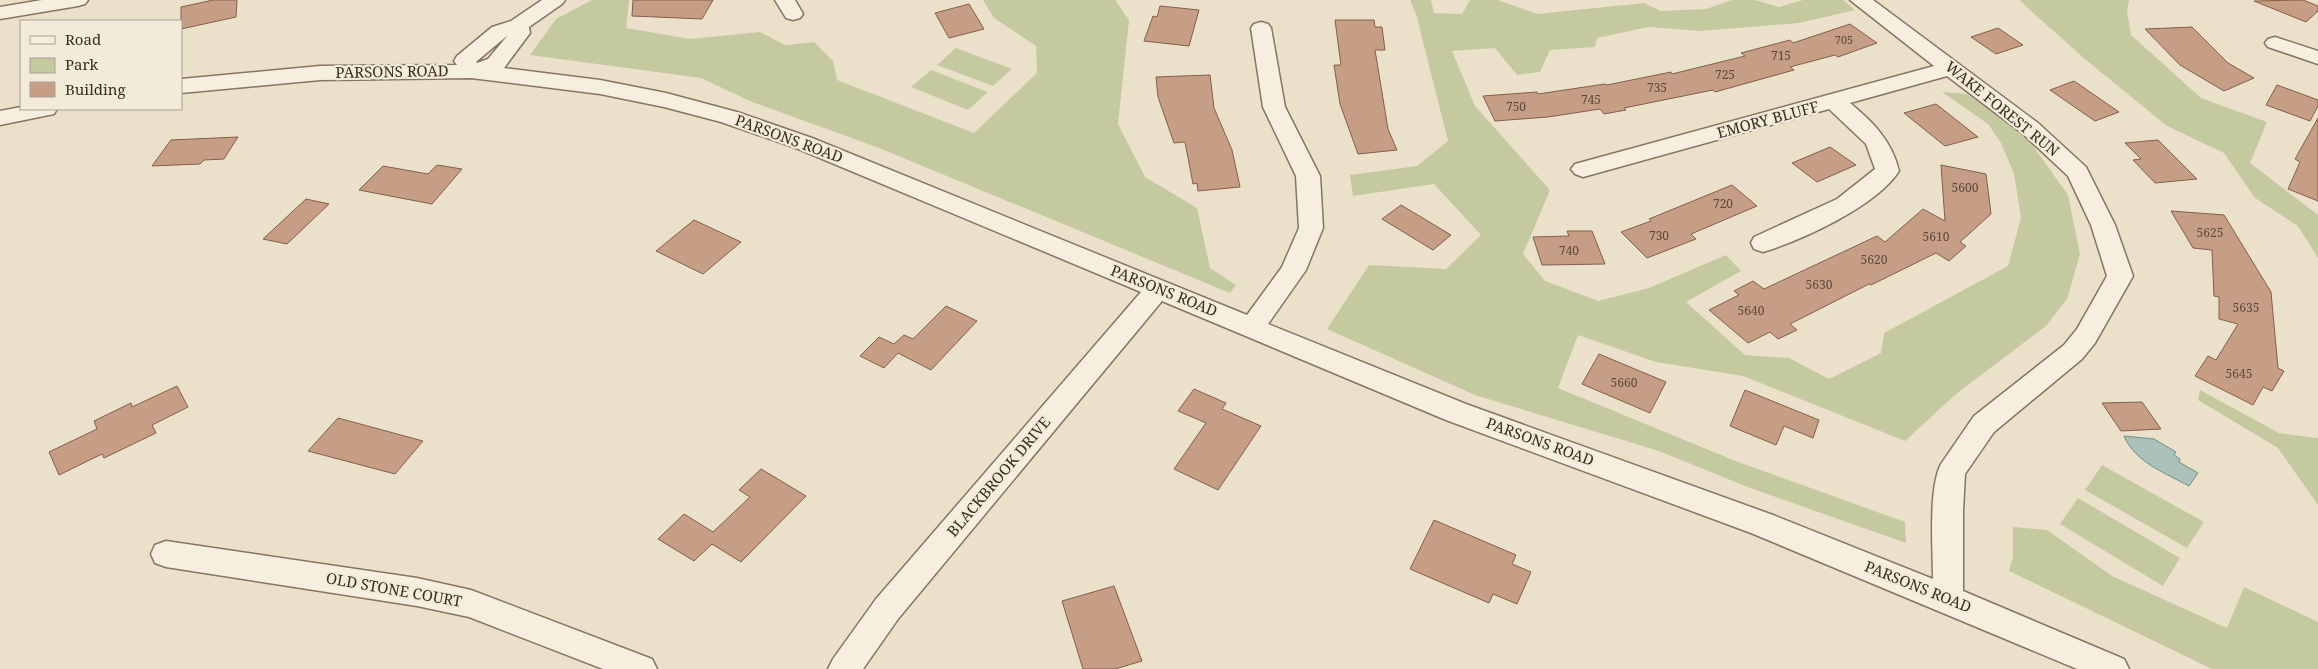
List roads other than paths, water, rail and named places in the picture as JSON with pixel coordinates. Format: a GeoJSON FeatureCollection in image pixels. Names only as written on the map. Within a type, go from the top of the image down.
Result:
{"type":"FeatureCollection","features":[{"type":"Feature","properties":{"kind":"street"},"geometry":{"type":"LineString","coordinates":[[0,13],[78,0]]}},
{"type":"Feature","properties":{"kind":"street"},"geometry":{"type":"LineString","coordinates":[[471,71],[496,64],[520,33],[518,25],[555,0]]}},
{"type":"Feature","properties":{"kind":"street","name":"WAKE FOREST RUN"},"geometry":{"type":"LineString","coordinates":[[1860,0],[2030,128],[2078,172],[2103,225],[2120,276],[2086,336],[2073,352],[1984,424],[1951,472],[1948,511],[1948,598]]}},
{"type":"Feature","properties":{"kind":"street"},"geometry":{"type":"LineString","coordinates":[[1253,326],[1293,270],[1311,228],[1308,176],[1274,107],[1261,28]]}},
{"type":"Feature","properties":{"kind":"street"},"geometry":{"type":"LineString","coordinates":[[2276,44],[2318,58]]}},
{"type":"Feature","properties":{"kind":"street","name":"EMORY BLUFF"},"geometry":{"type":"LineString","coordinates":[[1583,169],[1835,102],[1952,68]]}},
{"type":"Feature","properties":{"kind":"street","name":"PARSONS ROAD"},"geometry":{"type":"LineString","coordinates":[[182,86],[320,73],[471,71],[600,87],[666,100],[729,117],[811,146],[1158,289],[1253,326],[1456,412],[1729,511],[1948,598],[2113,669]]}},
{"type":"Feature","properties":{"kind":"street"},"geometry":{"type":"LineString","coordinates":[[1763,243],[1818,219],[1872,188],[1887,172],[1885,156],[1872,135],[1835,102]]}},
{"type":"Feature","properties":{"kind":"street"},"geometry":{"type":"LineString","coordinates":[[0,118],[41,110]]}},
{"type":"Feature","properties":{"kind":"street","name":"BLACKBROOK DRIVE"},"geometry":{"type":"LineString","coordinates":[[844,669],[887,609],[1158,289]]}},
{"type":"Feature","properties":{"kind":"street","name":"OLD STONE COURT"},"geometry":{"type":"LineString","coordinates":[[166,554],[417,592],[471,604],[641,669]]}},
{"type":"Feature","properties":{"kind":"water"},"geometry":{"type":"Polygon","coordinates":[[[2124,436],[2154,439],[2176,452],[2174,455],[2180,459],[2179,462],[2198,473],[2189,486],[2143,460],[2135,453],[2124,436]]]}}]}
